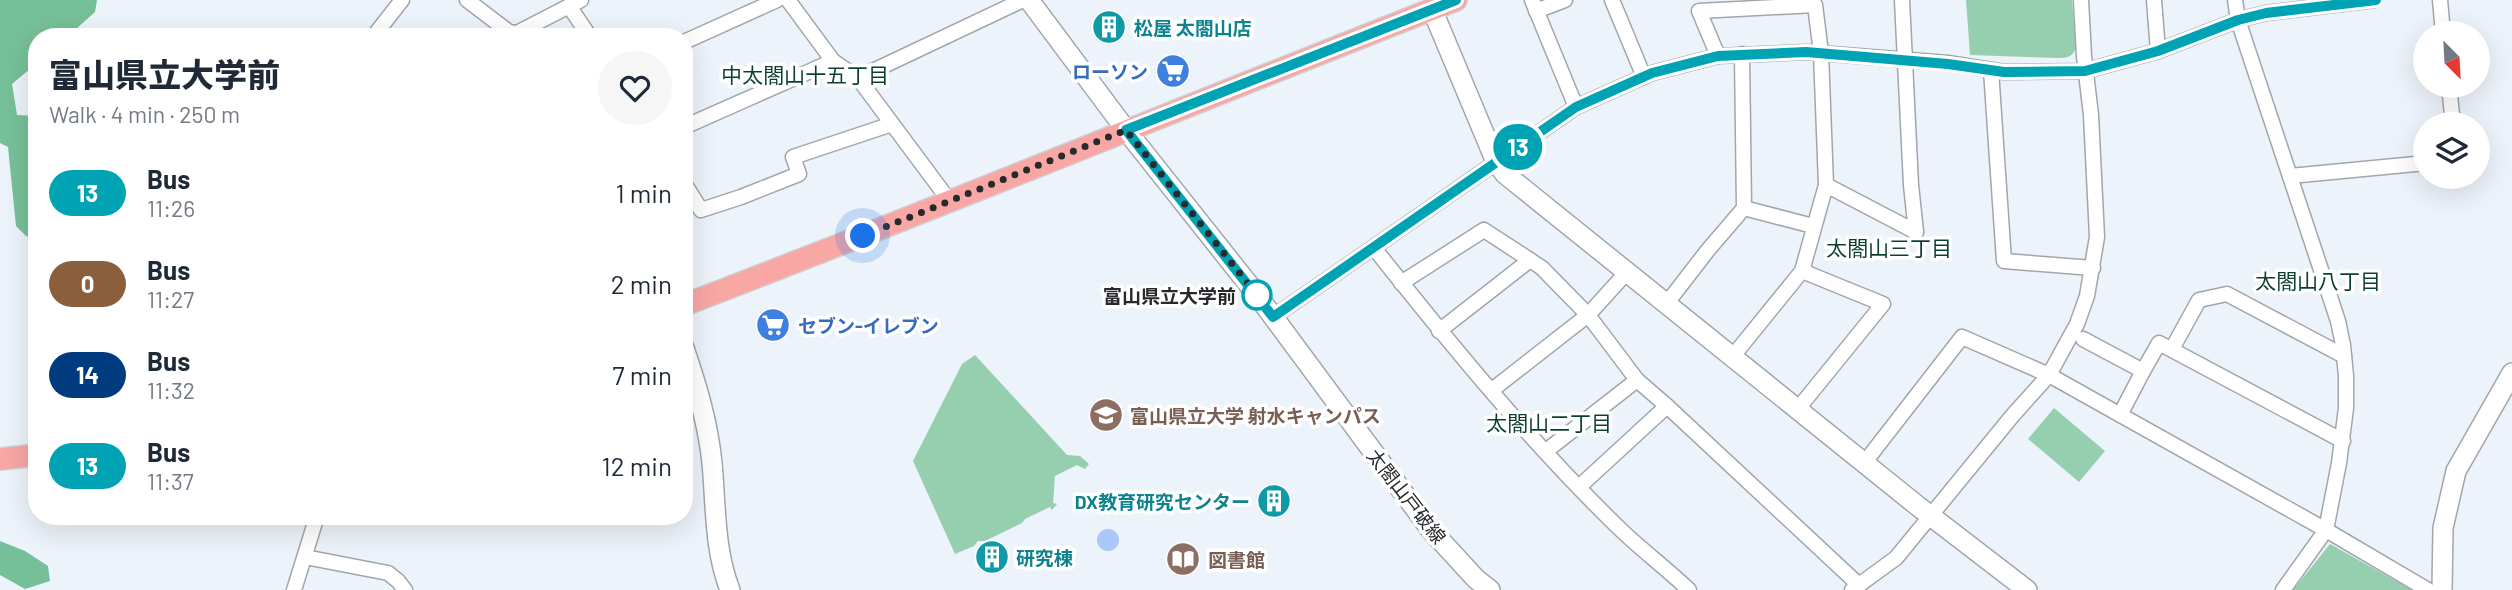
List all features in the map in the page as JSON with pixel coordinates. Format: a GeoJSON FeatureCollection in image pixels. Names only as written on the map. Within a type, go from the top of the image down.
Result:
{"type":"FeatureCollection","features":[{"type":"Feature","properties":{"kind":"main road"},"geometry":{"type":"LineString","coordinates":[[693,302],[951,203],[1439,3]]}},
{"type":"Feature","properties":{"kind":"main road"},"geometry":{"type":"LineString","coordinates":[[0,459],[28,456]]}},
{"type":"Feature","properties":{"kind":"street"},"geometry":{"type":"LineString","coordinates":[[380,28],[402,0]]}},
{"type":"Feature","properties":{"kind":"street"},"geometry":{"type":"LineString","coordinates":[[467,0],[485,5],[507,28]]}},
{"type":"Feature","properties":{"kind":"street"},"geometry":{"type":"LineString","coordinates":[[693,38],[776,0]]}},
{"type":"Feature","properties":{"kind":"street"},"geometry":{"type":"LineString","coordinates":[[788,0],[833,61],[858,78],[951,203]]}},
{"type":"Feature","properties":{"kind":"street"},"geometry":{"type":"LineString","coordinates":[[858,78],[1023,0]]}},
{"type":"Feature","properties":{"kind":"street","name":"太閤山戸破線"},"geometry":{"type":"LineString","coordinates":[[1029,0],[1126,130],[1273,317],[1431,530],[1489,590]]}},
{"type":"Feature","properties":{"kind":"street"},"geometry":{"type":"LineString","coordinates":[[1565,0],[1534,6],[1576,107]]}},
{"type":"Feature","properties":{"kind":"street"},"geometry":{"type":"LineString","coordinates":[[1612,0],[1644,77]]}},
{"type":"Feature","properties":{"kind":"street"},"geometry":{"type":"LineString","coordinates":[[1826,185],[1916,232],[1902,0]]}},
{"type":"Feature","properties":{"kind":"street"},"geometry":{"type":"LineString","coordinates":[[1401,283],[1484,230],[1542,268],[1588,315],[1637,380],[1856,587],[1896,558],[2049,375],[2077,324],[2087,296],[2097,237],[2091,115],[2085,71],[2081,0]]}},
{"type":"Feature","properties":{"kind":"street"},"geometry":{"type":"LineString","coordinates":[[2154,0],[2158,51]]}},
{"type":"Feature","properties":{"kind":"street"},"geometry":{"type":"LineString","coordinates":[[2235,0],[2238,20],[2338,321],[2344,356],[2346,408],[2343,441],[2326,530],[2283,590]]}},
{"type":"Feature","properties":{"kind":"street"},"geometry":{"type":"LineString","coordinates":[[1273,317],[1576,107],[1652,73],[1718,56],[1821,53],[2004,72],[2085,71],[2158,51],[2238,20],[2266,13],[2375,0]]}},
{"type":"Feature","properties":{"kind":"street"},"geometry":{"type":"LineString","coordinates":[[2440,0],[2442,21]]}},
{"type":"Feature","properties":{"kind":"street"},"geometry":{"type":"LineString","coordinates":[[529,28],[575,3],[586,28]]}},
{"type":"Feature","properties":{"kind":"street"},"geometry":{"type":"LineString","coordinates":[[1439,3],[1496,162],[1505,174],[1797,410],[2027,590]]}},
{"type":"Feature","properties":{"kind":"street"},"geometry":{"type":"LineString","coordinates":[[1718,56],[1697,6],[1815,3],[1821,53],[1826,185],[1802,271],[1733,356]]}},
{"type":"Feature","properties":{"kind":"street"},"geometry":{"type":"LineString","coordinates":[[1667,303],[1744,208],[1742,54]]}},
{"type":"Feature","properties":{"kind":"street"},"geometry":{"type":"LineString","coordinates":[[693,123],[833,61]]}},
{"type":"Feature","properties":{"kind":"street"},"geometry":{"type":"LineString","coordinates":[[1991,70],[2004,261],[2093,268]]}},
{"type":"Feature","properties":{"kind":"street"},"geometry":{"type":"LineString","coordinates":[[693,197],[701,210],[799,174],[793,157],[892,124]]}},
{"type":"Feature","properties":{"kind":"street"},"geometry":{"type":"LineString","coordinates":[[2290,176],[2413,164]]}},
{"type":"Feature","properties":{"kind":"street"},"geometry":{"type":"LineString","coordinates":[[1744,208],[1814,226]]}},
{"type":"Feature","properties":{"kind":"street"},"geometry":{"type":"LineString","coordinates":[[1374,248],[1439,331],[1546,451],[1620,528],[1689,590]]}},
{"type":"Feature","properties":{"kind":"street"},"geometry":{"type":"LineString","coordinates":[[1439,331],[1530,260]]}},
{"type":"Feature","properties":{"kind":"street"},"geometry":{"type":"LineString","coordinates":[[1797,410],[1882,304],[1802,271]]}},
{"type":"Feature","properties":{"kind":"street"},"geometry":{"type":"LineString","coordinates":[[1492,390],[1588,315],[1627,272]]}},
{"type":"Feature","properties":{"kind":"street"},"geometry":{"type":"LineString","coordinates":[[2172,349],[2199,300],[2227,294],[2344,356]]}},
{"type":"Feature","properties":{"kind":"street"},"geometry":{"type":"LineString","coordinates":[[1865,462],[1962,337],[2049,375],[2428,590]]}},
{"type":"Feature","properties":{"kind":"street"},"geometry":{"type":"LineString","coordinates":[[2083,339],[2143,371]]}},
{"type":"Feature","properties":{"kind":"street"},"geometry":{"type":"LineString","coordinates":[[2120,415],[2159,343],[2343,441]]}},
{"type":"Feature","properties":{"kind":"street"},"geometry":{"type":"LineString","coordinates":[[2442,590],[2443,528],[2456,471],[2512,373]]}},
{"type":"Feature","properties":{"kind":"street"},"geometry":{"type":"LineString","coordinates":[[693,375],[703,404],[712,462],[714,519],[730,590]]}},
{"type":"Feature","properties":{"kind":"street"},"geometry":{"type":"LineString","coordinates":[[1546,451],[1637,380]]}},
{"type":"Feature","properties":{"kind":"street"},"geometry":{"type":"LineString","coordinates":[[1580,486],[1667,406]]}},
{"type":"Feature","properties":{"kind":"street"},"geometry":{"type":"LineString","coordinates":[[294,590],[314,525]]}},
{"type":"Feature","properties":{"kind":"street"},"geometry":{"type":"LineString","coordinates":[[305,556],[388,573],[398,580],[405,590]]}},
{"type":"Feature","properties":{"kind":"green space"},"geometry":{"type":"Polygon","coordinates":[[[0,0],[97,0],[95,12],[77,28],[28,28],[28,71],[12,84],[17,115],[28,116],[28,237],[16,226],[8,147],[0,143],[0,0]]]}},
{"type":"Feature","properties":{"kind":"green space"},"geometry":{"type":"Polygon","coordinates":[[[1966,0],[2072,0],[2076,48],[2071,56],[2063,58],[1970,55],[1966,0]]]}},
{"type":"Feature","properties":{"kind":"green space"},"geometry":{"type":"Polygon","coordinates":[[[975,355],[1067,455],[1080,456],[1089,464],[1085,469],[1077,465],[1055,476],[1053,503],[1057,504],[1052,510],[1050,507],[955,554],[913,461],[962,364],[975,355]]]}},
{"type":"Feature","properties":{"kind":"green space"},"geometry":{"type":"Polygon","coordinates":[[[2054,408],[2105,451],[2079,482],[2028,439],[2054,408]]]}},
{"type":"Feature","properties":{"kind":"green space"},"geometry":{"type":"Polygon","coordinates":[[[0,541],[25,551],[48,566],[50,581],[25,589],[0,575],[0,541]]]}},
{"type":"Feature","properties":{"kind":"green space"},"geometry":{"type":"Polygon","coordinates":[[[2330,544],[2412,590],[2293,590],[2330,544]]]}},
{"type":"Feature","properties":{"kind":"water"},"geometry":{"type":"Polygon","coordinates":[[[1108,529],[1118,536],[1119,540],[1112,550],[1108,551],[1098,544],[1097,540],[1104,530],[1108,529]]]}},
{"type":"Feature","properties":{"kind":"bus line","name":"13"},"geometry":{"type":"LineString","coordinates":[[1456,0],[1126,130],[1273,317],[1576,107],[1652,73],[1718,56],[1806,52],[1948,64],[2004,72],[2085,71],[2158,51],[2238,20],[2266,13],[2376,0]]}},
{"type":"Feature","properties":{"kind":"place","name":"松屋 太閤山店"},"geometry":{"type":"Point","coordinates":[1109,27]}},
{"type":"Feature","properties":{"kind":"place","name":"ローソン"},"geometry":{"type":"Point","coordinates":[1173,71]}},
{"type":"Feature","properties":{"kind":"place","name":"富山県立大学前"},"geometry":{"type":"Point","coordinates":[1257,295]}},
{"type":"Feature","properties":{"kind":"place","name":"セブン-イレブン"},"geometry":{"type":"Point","coordinates":[773,325]}},
{"type":"Feature","properties":{"kind":"place","name":"富山県立大学 射水キャンパス"},"geometry":{"type":"Point","coordinates":[1106,415]}},
{"type":"Feature","properties":{"kind":"place","name":"DX教育研究センター"},"geometry":{"type":"Point","coordinates":[1274,501]}},
{"type":"Feature","properties":{"kind":"place","name":"研究棟"},"geometry":{"type":"Point","coordinates":[992,557]}},
{"type":"Feature","properties":{"kind":"place","name":"図書館"},"geometry":{"type":"Point","coordinates":[1183,559]}},
{"type":"Feature","properties":{"kind":"district","name":"中太閤山十五丁目"},"geometry":{"type":"Point","coordinates":[805,74]}},
{"type":"Feature","properties":{"kind":"district","name":"太閤山三丁目"},"geometry":{"type":"Point","coordinates":[1889,247]}},
{"type":"Feature","properties":{"kind":"district","name":"太閤山八丁目"},"geometry":{"type":"Point","coordinates":[2318,280]}},
{"type":"Feature","properties":{"kind":"district","name":"太閤山二丁目"},"geometry":{"type":"Point","coordinates":[1549,422]}},
{"type":"Feature","properties":{"kind":"route"},"geometry":{"type":"LineString","coordinates":[[863,236],[951,203],[1126,130],[1257,295]]}}]}
